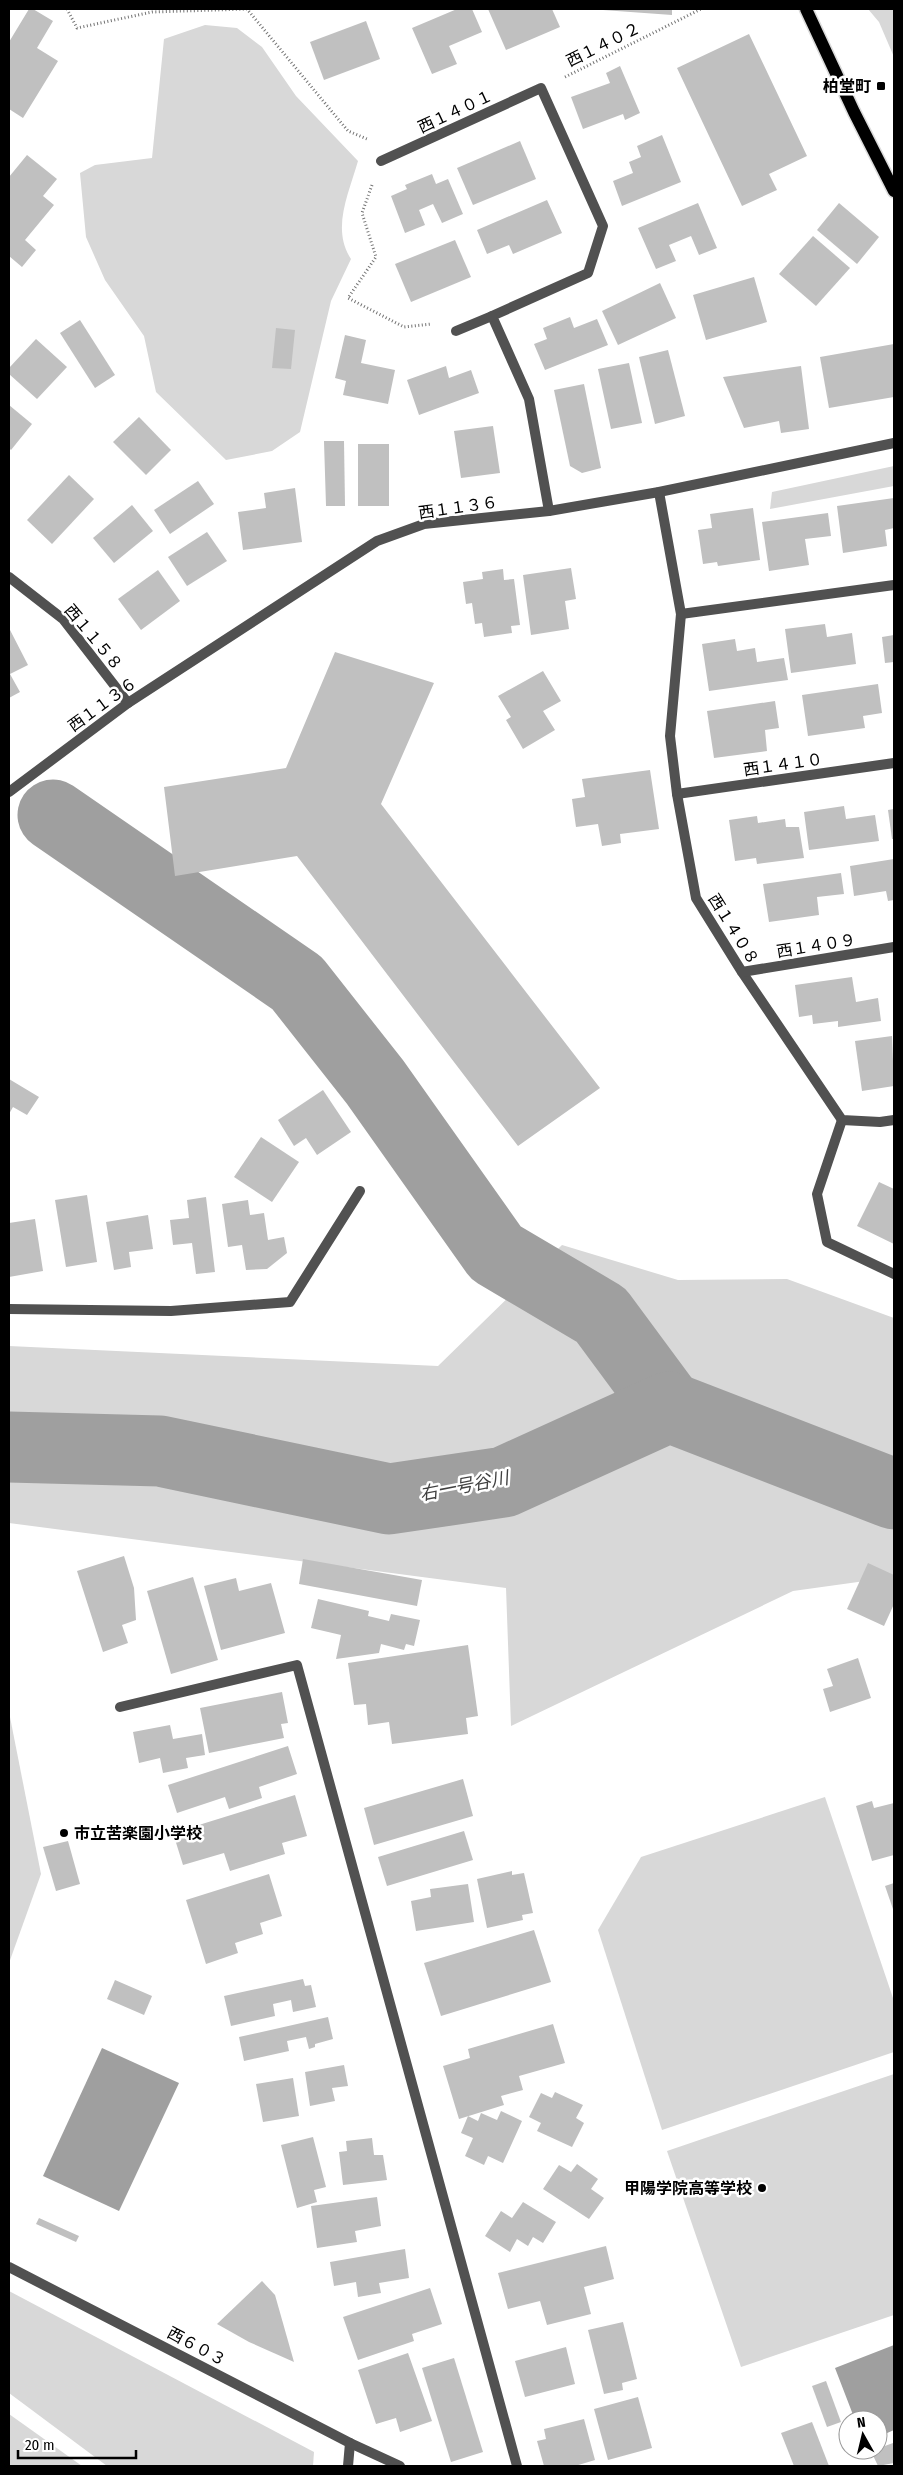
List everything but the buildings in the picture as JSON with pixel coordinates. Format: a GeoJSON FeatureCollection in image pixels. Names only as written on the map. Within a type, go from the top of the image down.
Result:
{"type":"FeatureCollection","features":[{"type":"Feature","properties":{"kind":"main road"},"geometry":{"type":"LineString","coordinates":[[806,9],[894,192]]}},
{"type":"Feature","properties":{"kind":"street","name":"西１４０１"},"geometry":{"type":"LineString","coordinates":[[381,161],[541,88]]}},
{"type":"Feature","properties":{"kind":"street"},"geometry":{"type":"LineString","coordinates":[[456,330],[588,273],[603,226],[541,88]]}},
{"type":"Feature","properties":{"kind":"street"},"geometry":{"type":"LineString","coordinates":[[492,316],[529,399],[549,511]]}},
{"type":"Feature","properties":{"kind":"street","name":"西１１３６"},"geometry":{"type":"LineString","coordinates":[[9,792],[128,703],[378,541],[424,524],[549,511],[659,492],[894,443]]}},
{"type":"Feature","properties":{"kind":"street","name":"西１４０８"},"geometry":{"type":"LineString","coordinates":[[659,492],[681,614],[670,736],[677,794],[696,898],[742,972],[842,1120]]}},
{"type":"Feature","properties":{"kind":"street","name":"西１１５８"},"geometry":{"type":"LineString","coordinates":[[9,577],[63,619],[128,703]]}},
{"type":"Feature","properties":{"kind":"street"},"geometry":{"type":"LineString","coordinates":[[681,614],[894,585]]}},
{"type":"Feature","properties":{"kind":"street","name":"西１４１０"},"geometry":{"type":"LineString","coordinates":[[677,794],[894,763]]}},
{"type":"Feature","properties":{"kind":"street","name":"西１４０９"},"geometry":{"type":"LineString","coordinates":[[742,972],[894,947]]}},
{"type":"Feature","properties":{"kind":"street"},"geometry":{"type":"LineString","coordinates":[[894,1120],[880,1122],[842,1120],[817,1194],[827,1242],[894,1274]]}},
{"type":"Feature","properties":{"kind":"street"},"geometry":{"type":"LineString","coordinates":[[9,1309],[171,1311],[290,1302],[360,1191]]}},
{"type":"Feature","properties":{"kind":"street"},"geometry":{"type":"LineString","coordinates":[[120,1707],[297,1665],[517,2466]]}},
{"type":"Feature","properties":{"kind":"street","name":"西６０３"},"geometry":{"type":"LineString","coordinates":[[9,2267],[350,2443],[400,2466]]}},
{"type":"Feature","properties":{"kind":"street"},"geometry":{"type":"LineString","coordinates":[[348,2466],[350,2443]]}},
{"type":"Feature","properties":{"kind":"path"},"geometry":{"type":"LineString","coordinates":[[67,9],[77,28],[152,12],[247,9],[348,130],[368,140],[381,161],[362,213],[376,257],[348,298],[404,327],[445,324],[456,330]]}},
{"type":"Feature","properties":{"kind":"path","name":"西１４０２"},"geometry":{"type":"LineString","coordinates":[[541,88],[701,9]]}},
{"type":"Feature","properties":{"kind":"shaded area"},"geometry":{"type":"Polygon","coordinates":[[[868,9],[894,9],[894,57],[879,22],[868,9]]]}},
{"type":"Feature","properties":{"kind":"shaded area"},"geometry":{"type":"Polygon","coordinates":[[[205,25],[237,28],[262,47],[296,96],[358,161],[342,223],[342,236],[351,259],[331,301],[300,432],[272,451],[226,460],[156,392],[144,336],[105,280],[86,237],[80,173],[95,165],[152,158],[164,39],[205,25]]]}},
{"type":"Feature","properties":{"kind":"shaded area"},"geometry":{"type":"Polygon","coordinates":[[[894,466],[894,486],[770,509],[772,492],[894,466]]]}},
{"type":"Feature","properties":{"kind":"shaded area"},"geometry":{"type":"Polygon","coordinates":[[[562,1245],[678,1280],[787,1279],[894,1318],[894,1577],[793,1591],[511,1726],[506,1588],[9,1523],[9,1346],[438,1366],[562,1245]]]}},
{"type":"Feature","properties":{"kind":"shaded area"},"geometry":{"type":"Polygon","coordinates":[[[9,1712],[41,1874],[9,1963],[9,1712]]]}},
{"type":"Feature","properties":{"kind":"shaded area"},"geometry":{"type":"Polygon","coordinates":[[[825,1797],[894,2001],[894,2052],[662,2130],[598,1930],[641,1857],[825,1797]]]}},
{"type":"Feature","properties":{"kind":"shaded area"},"geometry":{"type":"Polygon","coordinates":[[[102,2048],[179,2083],[119,2211],[43,2176],[102,2048]]]}},
{"type":"Feature","properties":{"kind":"shaded area"},"geometry":{"type":"Polygon","coordinates":[[[894,2074],[894,2315],[741,2367],[667,2151],[894,2074]]]}},
{"type":"Feature","properties":{"kind":"shaded area"},"geometry":{"type":"Polygon","coordinates":[[[9,2291],[314,2452],[313,2466],[107,2466],[9,2393],[9,2291]]]}},
{"type":"Feature","properties":{"kind":"shaded area"},"geometry":{"type":"Polygon","coordinates":[[[894,2345],[894,2430],[888,2433],[888,2410],[851,2410],[835,2368],[894,2345]]]}},
{"type":"Feature","properties":{"kind":"shaded area"},"geometry":{"type":"Polygon","coordinates":[[[9,2414],[82,2466],[9,2466],[9,2414]]]}},
{"type":"Feature","properties":{"kind":"waterway"},"geometry":{"type":"LineString","coordinates":[[53,815],[297,983],[375,1082],[496,1253],[601,1315],[669,1407]]}},
{"type":"Feature","properties":{"kind":"waterway","name":"右一号谷川"},"geometry":{"type":"LineString","coordinates":[[9,1447],[160,1451],[389,1499],[504,1482],[669,1407],[894,1494]]}},
{"type":"Feature","properties":{"kind":"place","name":"柏堂町"},"geometry":{"type":"Point","coordinates":[881,86]}},
{"type":"Feature","properties":{"kind":"place","name":"市立苦楽園小学校"},"geometry":{"type":"Point","coordinates":[64,1833]}},
{"type":"Feature","properties":{"kind":"place","name":"甲陽学院高等学校"},"geometry":{"type":"Point","coordinates":[762,2188]}}]}
